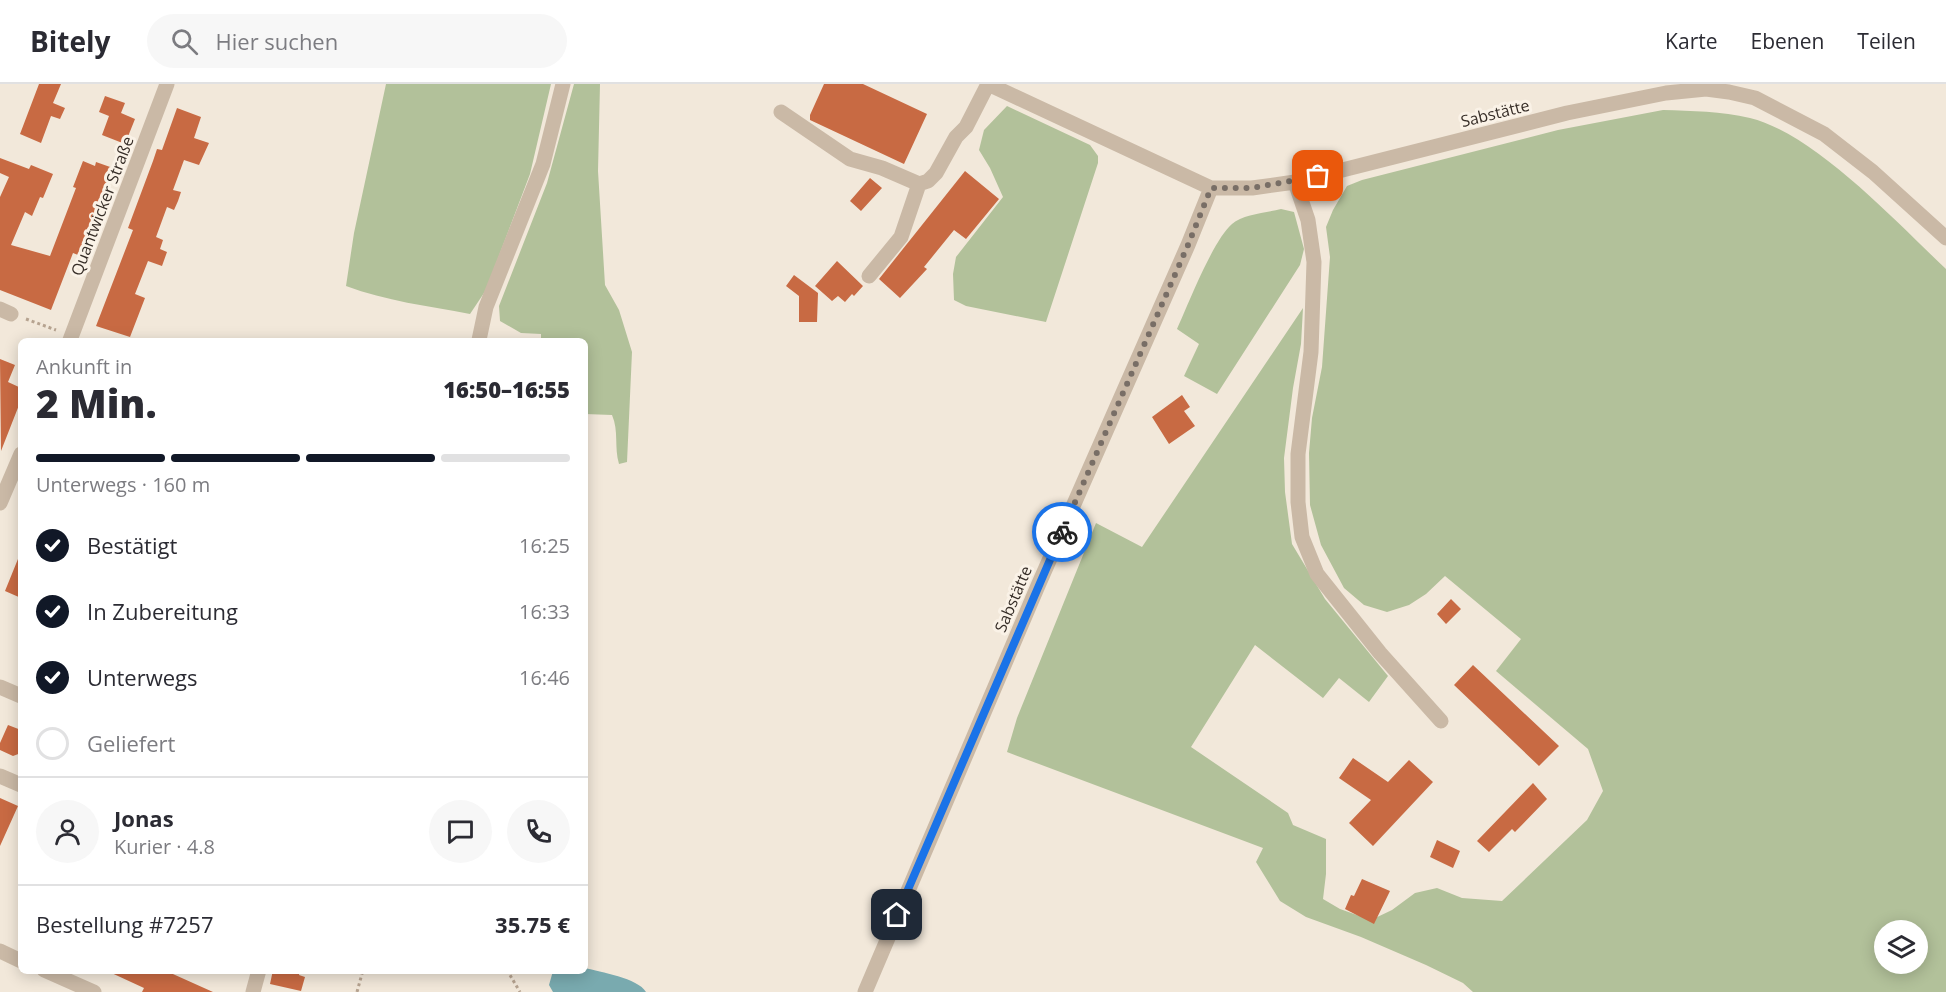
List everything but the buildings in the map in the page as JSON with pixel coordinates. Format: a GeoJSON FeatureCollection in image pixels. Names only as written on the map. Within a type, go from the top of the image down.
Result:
{"type":"FeatureCollection","features":[{"type":"Feature","properties":{"kind":"street","name":"Quantwicker Straße"},"geometry":{"type":"LineString","coordinates":[[71,338],[167,84]]}},
{"type":"Feature","properties":{"kind":"street"},"geometry":{"type":"LineString","coordinates":[[479,338],[486,308],[543,164],[563,84]]}},
{"type":"Feature","properties":{"kind":"street"},"geometry":{"type":"LineString","coordinates":[[781,112],[850,159],[882,168],[919,184],[928,181],[936,173],[956,137],[966,127],[988,84]]}},
{"type":"Feature","properties":{"kind":"street","name":"Sabstätte"},"geometry":{"type":"LineString","coordinates":[[988,84],[1211,188],[1252,188],[1295,182],[1567,113],[1666,93],[1706,89],[1729,92],[1755,98],[1824,134],[1873,172],[1946,238]]}},
{"type":"Feature","properties":{"kind":"street"},"geometry":{"type":"LineString","coordinates":[[1295,182],[1308,220],[1314,262],[1311,352],[1298,454],[1298,502],[1302,537],[1317,574],[1380,653],[1441,721]]}},
{"type":"Feature","properties":{"kind":"street"},"geometry":{"type":"LineString","coordinates":[[869,276],[901,237],[919,184]]}},
{"type":"Feature","properties":{"kind":"street","name":"Sabstätte"},"geometry":{"type":"LineString","coordinates":[[865,992],[1211,188]]}},
{"type":"Feature","properties":{"kind":"street"},"geometry":{"type":"LineString","coordinates":[[0,503],[18,461]]}},
{"type":"Feature","properties":{"kind":"street"},"geometry":{"type":"LineString","coordinates":[[0,687],[18,695]]}},
{"type":"Feature","properties":{"kind":"street"},"geometry":{"type":"LineString","coordinates":[[0,776],[18,784]]}},
{"type":"Feature","properties":{"kind":"street"},"geometry":{"type":"LineString","coordinates":[[0,951],[18,960]]}},
{"type":"Feature","properties":{"kind":"street"},"geometry":{"type":"LineString","coordinates":[[53,974],[94,992]]}},
{"type":"Feature","properties":{"kind":"street"},"geometry":{"type":"LineString","coordinates":[[253,992],[258,974]]}},
{"type":"Feature","properties":{"kind":"path"},"geometry":{"type":"LineString","coordinates":[[6,312],[71,338]]}},
{"type":"Feature","properties":{"kind":"path"},"geometry":{"type":"LineString","coordinates":[[357,992],[362,974]]}},
{"type":"Feature","properties":{"kind":"path"},"geometry":{"type":"LineString","coordinates":[[509,974],[520,992]]}},
{"type":"Feature","properties":{"kind":"green space"},"geometry":{"type":"Polygon","coordinates":[[[386,84],[551,84],[530,174],[486,290],[470,314],[392,299],[346,286],[354,233],[386,84]]]}},
{"type":"Feature","properties":{"kind":"green space"},"geometry":{"type":"Polygon","coordinates":[[[574,84],[600,84],[598,171],[605,285],[619,310],[632,352],[627,462],[619,464],[612,415],[588,414],[588,338],[541,338],[541,334],[521,333],[500,321],[499,306],[547,183],[574,84]]]}},
{"type":"Feature","properties":{"kind":"green space"},"geometry":{"type":"Polygon","coordinates":[[[1007,106],[1090,145],[1098,156],[1098,163],[1046,322],[966,306],[954,300],[953,274],[956,257],[1003,197],[979,150],[984,130],[1007,106]]]}},
{"type":"Feature","properties":{"kind":"green space"},"geometry":{"type":"Polygon","coordinates":[[[1663,110],[1739,116],[1775,127],[1827,160],[1854,182],[1946,269],[1946,992],[1473,992],[1463,983],[1426,965],[1361,937],[1306,917],[1280,901],[1256,862],[1263,848],[1007,752],[1017,718],[1096,523],[1142,547],[1303,308],[1301,344],[1284,458],[1285,492],[1292,544],[1325,599],[1388,676],[1369,702],[1339,678],[1323,698],[1255,645],[1191,747],[1288,813],[1293,825],[1326,839],[1323,899],[1340,909],[1371,920],[1392,910],[1415,893],[1437,888],[1462,898],[1502,901],[1587,820],[1603,791],[1588,749],[1496,671],[1521,639],[1445,576],[1426,594],[1409,605],[1387,612],[1364,605],[1344,588],[1321,545],[1310,505],[1309,453],[1312,418],[1322,367],[1330,257],[1326,227],[1347,186],[1362,180],[1558,130],[1663,110]]]}},
{"type":"Feature","properties":{"kind":"green space"},"geometry":{"type":"Polygon","coordinates":[[[1281,209],[1294,212],[1304,249],[1300,265],[1217,394],[1184,376],[1199,344],[1177,329],[1209,258],[1225,232],[1242,218],[1281,209]]]}},
{"type":"Feature","properties":{"kind":"water"},"geometry":{"type":"Polygon","coordinates":[[[588,969],[627,979],[642,987],[646,992],[553,992],[549,985],[552,974],[588,974],[588,969]]]}},
{"type":"Feature","properties":{"kind":"way so far"},"geometry":{"type":"LineString","coordinates":[[1062,532],[1211,188],[1252,188],[1318,176]]}},
{"type":"Feature","properties":{"kind":"route"},"geometry":{"type":"LineString","coordinates":[[897,915],[1062,532]]}}]}
